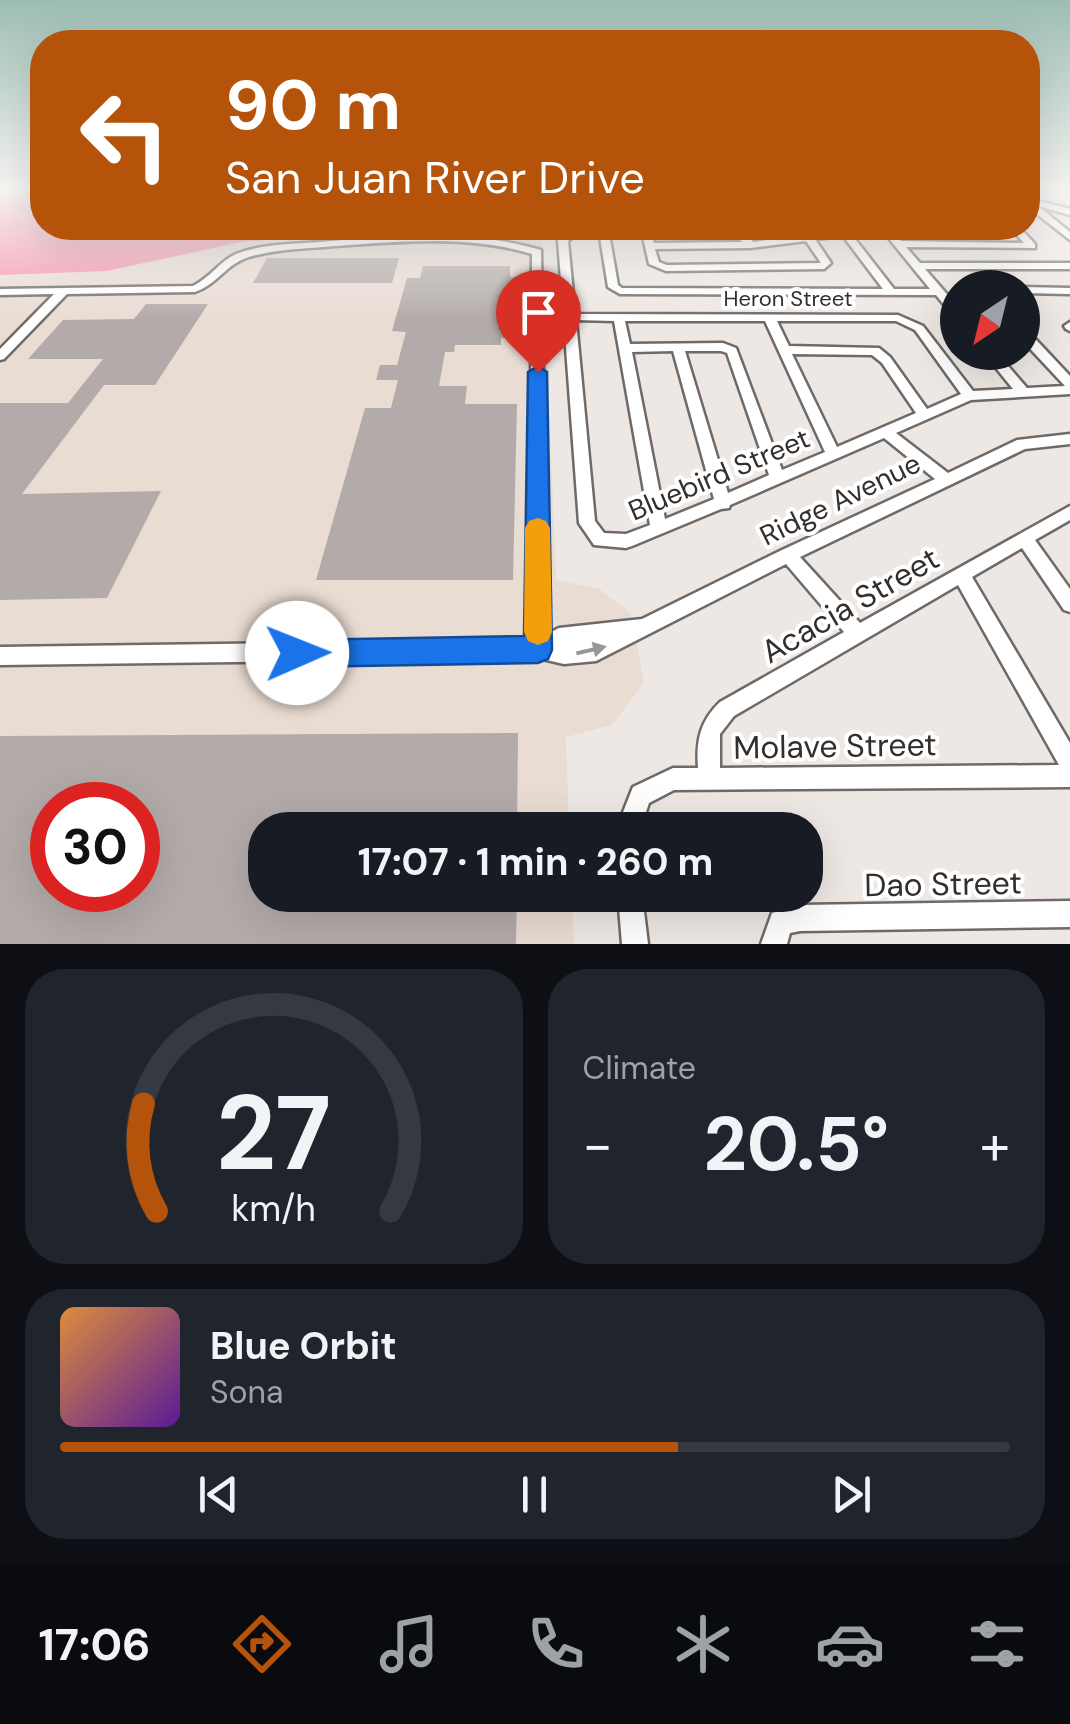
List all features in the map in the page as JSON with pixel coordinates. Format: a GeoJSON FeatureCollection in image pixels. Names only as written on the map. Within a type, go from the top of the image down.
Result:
{"type":"FeatureCollection","features":[{"type":"Feature","properties":{"kind":"street"},"geometry":{"type":"LineString","coordinates":[[0,292],[195,289],[209,284],[228,262],[262,251],[413,240]]}},
{"type":"Feature","properties":{"kind":"street"},"geometry":{"type":"LineString","coordinates":[[443,240],[505,244],[538,252],[538,650]]}},
{"type":"Feature","properties":{"kind":"street","name":"Bluebird Street"},"geometry":{"type":"LineString","coordinates":[[564,240],[587,523],[600,540],[626,540],[659,529],[969,396],[1070,387]]}},
{"type":"Feature","properties":{"kind":"street"},"geometry":{"type":"LineString","coordinates":[[603,240],[613,287],[626,291],[937,292]]}},
{"type":"Feature","properties":{"kind":"street"},"geometry":{"type":"LineString","coordinates":[[648,240],[654,264],[660,267],[824,266],[826,263],[811,240]]}},
{"type":"Feature","properties":{"kind":"street"},"geometry":{"type":"LineString","coordinates":[[747,240],[750,245]]}},
{"type":"Feature","properties":{"kind":"street"},"geometry":{"type":"LineString","coordinates":[[650,246],[750,245],[782,240]]}},
{"type":"Feature","properties":{"kind":"street"},"geometry":{"type":"LineString","coordinates":[[851,240],[890,292]]}},
{"type":"Feature","properties":{"kind":"street"},"geometry":{"type":"LineString","coordinates":[[894,240],[940,295]]}},
{"type":"Feature","properties":{"kind":"street"},"geometry":{"type":"LineString","coordinates":[[898,244],[1032,246],[1026,240]]}},
{"type":"Feature","properties":{"kind":"street"},"geometry":{"type":"LineString","coordinates":[[915,266],[1070,266]]}},
{"type":"Feature","properties":{"kind":"street"},"geometry":{"type":"LineString","coordinates":[[744,267],[755,291]]}},
{"type":"Feature","properties":{"kind":"street"},"geometry":{"type":"LineString","coordinates":[[1040,290],[1070,291]]}},
{"type":"Feature","properties":{"kind":"street"},"geometry":{"type":"LineString","coordinates":[[708,291],[719,318]]}},
{"type":"Feature","properties":{"kind":"street"},"geometry":{"type":"LineString","coordinates":[[0,356],[63,292]]}},
{"type":"Feature","properties":{"kind":"street","name":"Heron Street"},"geometry":{"type":"LineString","coordinates":[[570,317],[908,320],[919,328],[969,396]]}},
{"type":"Feature","properties":{"kind":"street"},"geometry":{"type":"LineString","coordinates":[[619,317],[659,529]]}},
{"type":"Feature","properties":{"kind":"street"},"geometry":{"type":"LineString","coordinates":[[768,317],[834,453]]}},
{"type":"Feature","properties":{"kind":"street"},"geometry":{"type":"LineString","coordinates":[[678,347],[723,504]]}},
{"type":"Feature","properties":{"kind":"street"},"geometry":{"type":"LineString","coordinates":[[627,348],[724,347],[732,351],[778,478]]}},
{"type":"Feature","properties":{"kind":"street"},"geometry":{"type":"LineString","coordinates":[[785,350],[875,352],[886,360],[923,414]]}},
{"type":"Feature","properties":{"kind":"street","name":"Bluebird Street"},"geometry":{"type":"LineString","coordinates":[[1040,353],[1070,387]]}},
{"type":"Feature","properties":{"kind":"street"},"geometry":{"type":"LineString","coordinates":[[1004,370],[1024,393]]}},
{"type":"Feature","properties":{"kind":"street"},"geometry":{"type":"LineString","coordinates":[[885,432],[946,479]]}},
{"type":"Feature","properties":{"kind":"street","name":"Ridge Avenue"},"geometry":{"type":"LineString","coordinates":[[0,656],[596,652],[1022,444],[1070,439]]}},
{"type":"Feature","properties":{"kind":"street","name":"Acacia Street"},"geometry":{"type":"LineString","coordinates":[[710,780],[706,738],[712,723],[727,709],[1070,512]]}},
{"type":"Feature","properties":{"kind":"street"},"geometry":{"type":"LineString","coordinates":[[1024,538],[1070,604]]}},
{"type":"Feature","properties":{"kind":"street"},"geometry":{"type":"LineString","coordinates":[[788,555],[858,633]]}},
{"type":"Feature","properties":{"kind":"street"},"geometry":{"type":"LineString","coordinates":[[962,576],[1070,764]]}},
{"type":"Feature","properties":{"kind":"street","name":"Molave Street"},"geometry":{"type":"LineString","coordinates":[[635,812],[641,795],[673,780],[1070,776]]}},
{"type":"Feature","properties":{"kind":"street"},"geometry":{"type":"LineString","coordinates":[[631,912],[634,944]]}},
{"type":"Feature","properties":{"kind":"street","name":"Dao Street"},"geometry":{"type":"LineString","coordinates":[[774,944],[781,922],[800,918],[1070,914]]}},
{"type":"Feature","properties":{"kind":"shaded area"},"geometry":{"type":"Polygon","coordinates":[[[0,233],[30,233],[30,240],[542,240],[556,580],[599,589],[631,613],[644,683],[612,725],[566,737],[568,812],[248,812],[248,912],[573,912],[574,944],[0,944],[0,233]]]}},
{"type":"Feature","properties":{"kind":"shaded area"},"geometry":{"type":"Polygon","coordinates":[[[0,233],[30,233],[30,240],[266,240],[107,271],[0,275],[0,233]]]}},
{"type":"Feature","properties":{"kind":"building"},"geometry":{"type":"Polygon","coordinates":[[[267,258],[399,258],[392,283],[253,283],[267,258]]]}},
{"type":"Feature","properties":{"kind":"building"},"geometry":{"type":"Polygon","coordinates":[[[423,266],[510,266],[510,277],[520,277],[518,338],[501,338],[501,345],[455,345],[454,352],[445,352],[439,386],[467,386],[465,404],[517,404],[513,580],[316,580],[365,408],[391,408],[398,380],[376,380],[380,365],[397,365],[406,332],[392,331],[407,278],[420,278],[423,266]]]}},
{"type":"Feature","properties":{"kind":"building"},"geometry":{"type":"Polygon","coordinates":[[[146,304],[208,304],[155,385],[104,385],[22,494],[161,491],[107,598],[0,600],[0,403],[68,403],[103,359],[28,359],[63,320],[134,319],[146,304]]]}},
{"type":"Feature","properties":{"kind":"building"},"geometry":{"type":"Polygon","coordinates":[[[518,733],[517,812],[248,812],[248,912],[517,912],[516,944],[0,944],[0,736],[518,733]]]}},
{"type":"Feature","properties":{"kind":"slow traffic"},"geometry":{"type":"LineString","coordinates":[[538,528],[538,632]]}},
{"type":"Feature","properties":{"kind":"route"},"geometry":{"type":"LineString","coordinates":[[297,653],[538,650],[538,372]]}}]}
